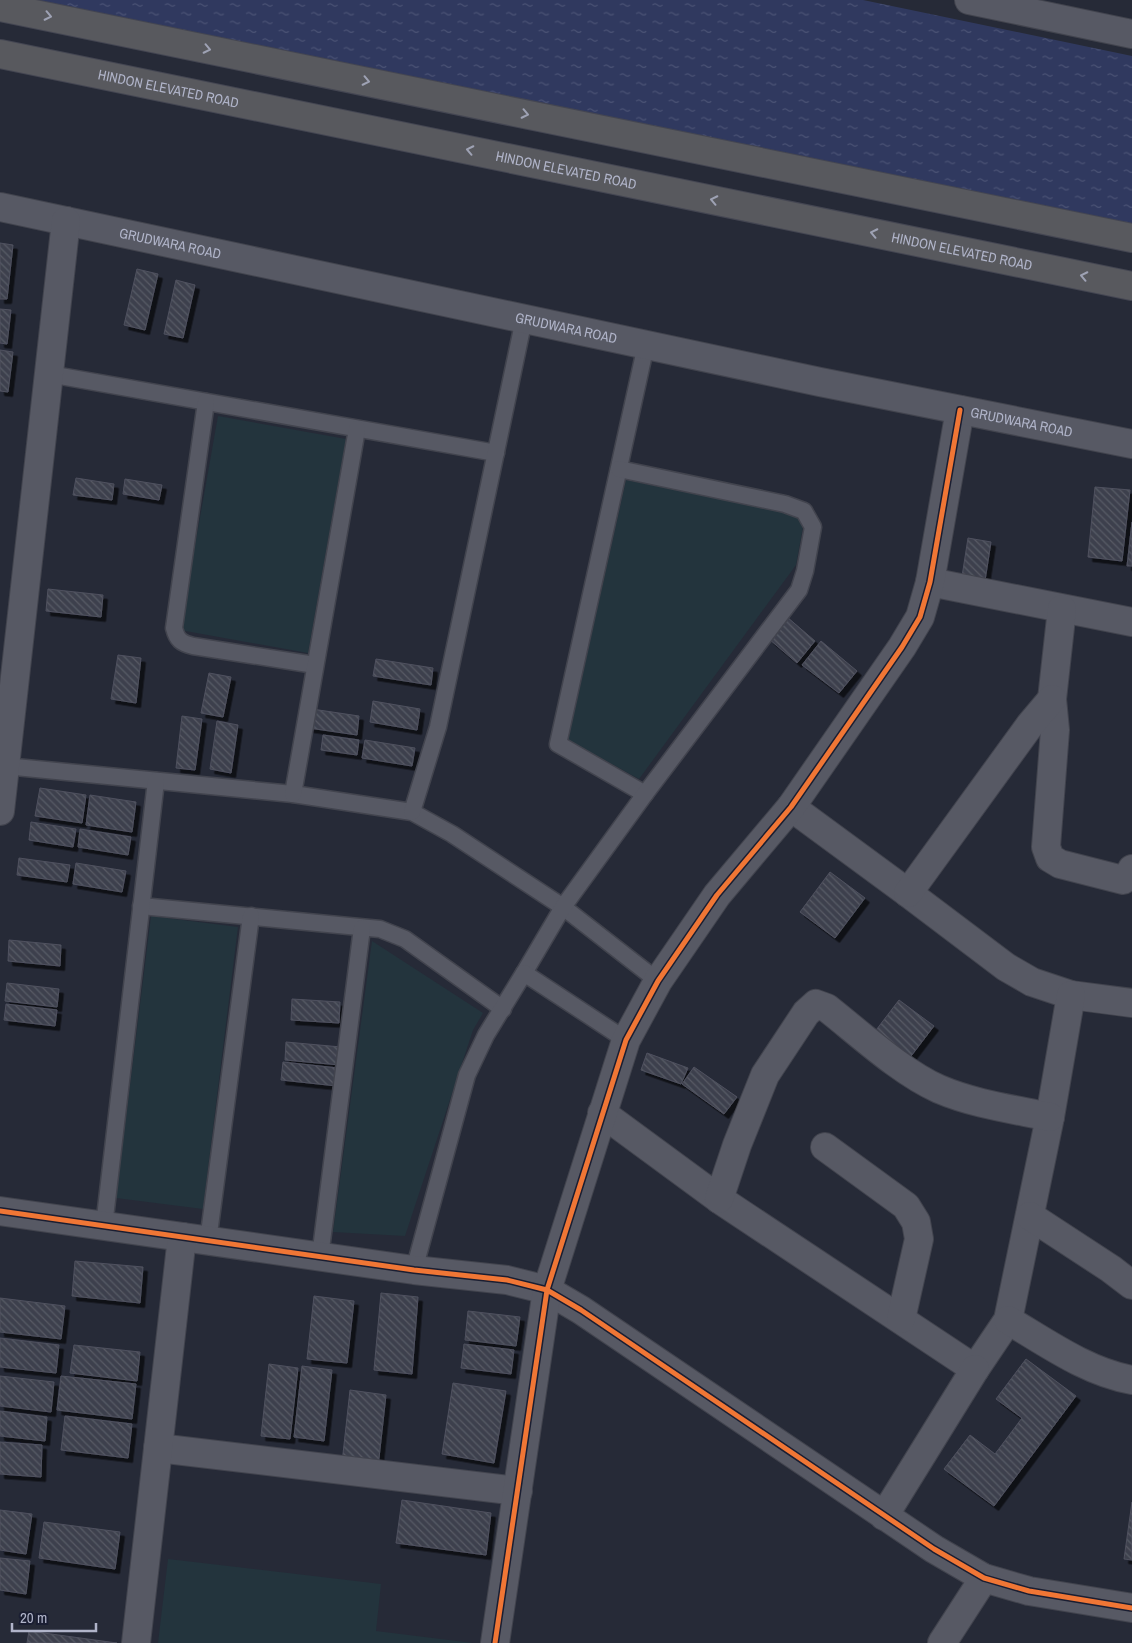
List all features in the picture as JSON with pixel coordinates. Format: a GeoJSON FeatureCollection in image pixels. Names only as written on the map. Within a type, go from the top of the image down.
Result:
{"type":"FeatureCollection","features":[{"type":"Feature","properties":{"kind":"highway"},"geometry":{"type":"LineString","coordinates":[[0,6],[1132,238]]}},
{"type":"Feature","properties":{"kind":"highway","name":"HINDON ELEVATED ROAD"},"geometry":{"type":"LineString","coordinates":[[0,54],[1132,286]]}},
{"type":"Feature","properties":{"kind":"street"},"geometry":{"type":"LineString","coordinates":[[969,0],[1132,34]]}},
{"type":"Feature","properties":{"kind":"street","name":"GRUDWARA ROAD"},"geometry":{"type":"LineString","coordinates":[[0,206],[646,345],[1132,444]]}},
{"type":"Feature","properties":{"kind":"street"},"geometry":{"type":"LineString","coordinates":[[0,811],[5,766],[8,662],[49,374],[66,221]]}},
{"type":"Feature","properties":{"kind":"street"},"geometry":{"type":"LineString","coordinates":[[495,1643],[547,1290],[626,1040],[658,981],[717,895],[791,807],[902,648],[920,617],[930,582],[960,410]]}},
{"type":"Feature","properties":{"kind":"street"},"geometry":{"type":"LineString","coordinates":[[930,582],[1132,622]]}},
{"type":"Feature","properties":{"kind":"street"},"geometry":{"type":"LineString","coordinates":[[1062,609],[1052,699],[1056,730],[1046,847],[1050,858],[1060,864],[1123,880],[1132,870]]}},
{"type":"Feature","properties":{"kind":"street"},"geometry":{"type":"LineString","coordinates":[[908,893],[1030,725],[1052,699]]}},
{"type":"Feature","properties":{"kind":"street"},"geometry":{"type":"LineString","coordinates":[[791,807],[1006,967],[1032,982],[1071,995],[1132,1003]]}},
{"type":"Feature","properties":{"kind":"street"},"geometry":{"type":"LineString","coordinates":[[884,1516],[975,1369],[1008,1320],[1050,1117],[1071,995]]}},
{"type":"Feature","properties":{"kind":"street"},"geometry":{"type":"LineString","coordinates":[[719,1199],[737,1145],[765,1075],[806,1013],[816,1004],[827,1008],[910,1073],[938,1088],[973,1101],[1050,1117]]}},
{"type":"Feature","properties":{"kind":"street"},"geometry":{"type":"LineString","coordinates":[[602,1113],[719,1199],[975,1369]]}},
{"type":"Feature","properties":{"kind":"street"},"geometry":{"type":"LineString","coordinates":[[825,1147],[906,1206],[916,1222],[919,1239],[901,1319]]}},
{"type":"Feature","properties":{"kind":"street"},"geometry":{"type":"LineString","coordinates":[[0,1212],[414,1270],[507,1280],[547,1290],[581,1310],[934,1550],[984,1578],[1029,1591],[1132,1608]]}},
{"type":"Feature","properties":{"kind":"street"},"geometry":{"type":"LineString","coordinates":[[1030,1216],[1112,1269],[1132,1285]]}},
{"type":"Feature","properties":{"kind":"street"},"geometry":{"type":"LineString","coordinates":[[136,1643],[158,1448],[195,1239]]}},
{"type":"Feature","properties":{"kind":"street"},"geometry":{"type":"LineString","coordinates":[[1008,1320],[1094,1370],[1132,1380]]}},
{"type":"Feature","properties":{"kind":"street"},"geometry":{"type":"LineString","coordinates":[[158,1448],[518,1491]]}},
{"type":"Feature","properties":{"kind":"street"},"geometry":{"type":"LineString","coordinates":[[942,1643],[984,1578]]}},
{"type":"Feature","properties":{"kind":"lane"},"geometry":{"type":"LineString","coordinates":[[412,812],[438,727],[524,319]]}},
{"type":"Feature","properties":{"kind":"lane"},"geometry":{"type":"LineString","coordinates":[[645,794],[558,744],[646,345]]}},
{"type":"Feature","properties":{"kind":"lane"},"geometry":{"type":"LineString","coordinates":[[49,374],[496,454]]}},
{"type":"Feature","properties":{"kind":"lane"},"geometry":{"type":"LineString","coordinates":[[206,402],[174,628],[176,637],[182,643],[193,646],[315,665]]}},
{"type":"Feature","properties":{"kind":"lane"},"geometry":{"type":"LineString","coordinates":[[293,794],[357,429]]}},
{"type":"Feature","properties":{"kind":"lane"},"geometry":{"type":"LineString","coordinates":[[414,1270],[467,1075],[486,1035],[563,907],[798,590],[805,572],[813,527],[804,511],[785,504],[619,468]]}},
{"type":"Feature","properties":{"kind":"lane"},"geometry":{"type":"LineString","coordinates":[[5,766],[293,794],[412,812],[452,834],[563,907],[658,981]]}},
{"type":"Feature","properties":{"kind":"lane"},"geometry":{"type":"LineString","coordinates":[[104,1226],[156,781]]}},
{"type":"Feature","properties":{"kind":"lane"},"geometry":{"type":"LineString","coordinates":[[141,906],[380,929],[405,939],[502,1009]]}},
{"type":"Feature","properties":{"kind":"lane"},"geometry":{"type":"LineString","coordinates":[[195,1239],[251,916]]}},
{"type":"Feature","properties":{"kind":"lane"},"geometry":{"type":"LineString","coordinates":[[320,1257],[362,928]]}},
{"type":"Feature","properties":{"kind":"lane"},"geometry":{"type":"LineString","coordinates":[[524,973],[626,1040]]}},
{"type":"Feature","properties":{"kind":"shaded area"},"geometry":{"type":"Polygon","coordinates":[[[218,416],[346,439],[308,653],[180,630],[218,416]]]}},
{"type":"Feature","properties":{"kind":"shaded area"},"geometry":{"type":"Polygon","coordinates":[[[626,480],[805,516],[796,565],[639,779],[568,740],[626,480]]]}},
{"type":"Feature","properties":{"kind":"shaded area"},"geometry":{"type":"Polygon","coordinates":[[[151,916],[238,927],[203,1209],[116,1198],[151,916]]]}},
{"type":"Feature","properties":{"kind":"shaded area"},"geometry":{"type":"Polygon","coordinates":[[[372,941],[483,1013],[473,1030],[405,1236],[333,1232],[372,941]]]}},
{"type":"Feature","properties":{"kind":"shaded area"},"geometry":{"type":"Polygon","coordinates":[[[168,1559],[381,1584],[376,1631],[473,1643],[158,1643],[168,1559]]]}},
{"type":"Feature","properties":{"kind":"water"},"geometry":{"type":"Polygon","coordinates":[[[0,0],[863,0],[1132,56],[1132,236],[0,0]]]}},
{"type":"Feature","properties":{"kind":"building"},"geometry":{"type":"Polygon","coordinates":[[[0,243],[13,245],[7,299],[0,299],[0,243]]]}},
{"type":"Feature","properties":{"kind":"building"},"geometry":{"type":"Polygon","coordinates":[[[137,269],[158,274],[145,330],[124,325],[137,269]]]}},
{"type":"Feature","properties":{"kind":"building"},"geometry":{"type":"Polygon","coordinates":[[[176,280],[195,285],[183,338],[164,334],[176,280]]]}},
{"type":"Feature","properties":{"kind":"building"},"geometry":{"type":"Polygon","coordinates":[[[0,309],[11,310],[7,344],[0,343],[0,309]]]}},
{"type":"Feature","properties":{"kind":"building"},"geometry":{"type":"Polygon","coordinates":[[[0,350],[13,352],[8,392],[0,391],[0,350]]]}},
{"type":"Feature","properties":{"kind":"building"},"geometry":{"type":"Polygon","coordinates":[[[76,478],[114,484],[112,500],[73,495],[76,478]]]}},
{"type":"Feature","properties":{"kind":"building"},"geometry":{"type":"Polygon","coordinates":[[[125,479],[162,485],[159,500],[123,494],[125,479]]]}},
{"type":"Feature","properties":{"kind":"building"},"geometry":{"type":"Polygon","coordinates":[[[1095,487],[1130,490],[1122,561],[1088,557],[1095,487]]]}},
{"type":"Feature","properties":{"kind":"building"},"geometry":{"type":"Polygon","coordinates":[[[1132,522],[1132,566],[1127,566],[1132,522]]]}},
{"type":"Feature","properties":{"kind":"building"},"geometry":{"type":"Polygon","coordinates":[[[968,538],[991,542],[984,587],[961,583],[968,538]]]}},
{"type":"Feature","properties":{"kind":"building"},"geometry":{"type":"Polygon","coordinates":[[[48,589],[103,595],[101,617],[46,611],[48,589]]]}},
{"type":"Feature","properties":{"kind":"building"},"geometry":{"type":"Polygon","coordinates":[[[787,617],[815,641],[797,663],[769,639],[787,617]]]}},
{"type":"Feature","properties":{"kind":"building"},"geometry":{"type":"Polygon","coordinates":[[[821,641],[857,671],[839,693],[802,665],[821,641]]]}},
{"type":"Feature","properties":{"kind":"building"},"geometry":{"type":"Polygon","coordinates":[[[118,655],[141,658],[136,703],[111,699],[118,655]]]}},
{"type":"Feature","properties":{"kind":"building"},"geometry":{"type":"Polygon","coordinates":[[[376,659],[433,668],[431,685],[373,676],[376,659]]]}},
{"type":"Feature","properties":{"kind":"building"},"geometry":{"type":"Polygon","coordinates":[[[209,673],[231,677],[223,717],[201,713],[209,673]]]}},
{"type":"Feature","properties":{"kind":"building"},"geometry":{"type":"Polygon","coordinates":[[[373,701],[420,709],[417,730],[370,722],[373,701]]]}},
{"type":"Feature","properties":{"kind":"building"},"geometry":{"type":"Polygon","coordinates":[[[312,709],[359,716],[357,735],[309,728],[312,709]]]}},
{"type":"Feature","properties":{"kind":"building"},"geometry":{"type":"Polygon","coordinates":[[[182,716],[202,719],[195,770],[176,768],[182,716]]]}},
{"type":"Feature","properties":{"kind":"building"},"geometry":{"type":"Polygon","coordinates":[[[217,721],[238,725],[231,773],[210,769],[217,721]]]}},
{"type":"Feature","properties":{"kind":"building"},"geometry":{"type":"Polygon","coordinates":[[[323,735],[359,740],[357,755],[321,750],[323,735]]]}},
{"type":"Feature","properties":{"kind":"building"},"geometry":{"type":"Polygon","coordinates":[[[365,740],[415,748],[412,766],[362,758],[365,740]]]}},
{"type":"Feature","properties":{"kind":"building"},"geometry":{"type":"Polygon","coordinates":[[[40,788],[86,795],[82,823],[35,816],[40,788]]]}},
{"type":"Feature","properties":{"kind":"building"},"geometry":{"type":"Polygon","coordinates":[[[90,795],[136,802],[132,832],[86,825],[90,795]]]}},
{"type":"Feature","properties":{"kind":"building"},"geometry":{"type":"Polygon","coordinates":[[[31,822],[76,829],[73,847],[29,840],[31,822]]]}},
{"type":"Feature","properties":{"kind":"building"},"geometry":{"type":"Polygon","coordinates":[[[80,829],[131,837],[128,855],[78,847],[80,829]]]}},
{"type":"Feature","properties":{"kind":"building"},"geometry":{"type":"Polygon","coordinates":[[[19,858],[70,865],[67,882],[17,875],[19,858]]]}},
{"type":"Feature","properties":{"kind":"building"},"geometry":{"type":"Polygon","coordinates":[[[76,863],[126,871],[122,892],[73,884],[76,863]]]}},
{"type":"Feature","properties":{"kind":"building"},"geometry":{"type":"Polygon","coordinates":[[[830,872],[865,898],[835,938],[800,912],[830,872]]]}},
{"type":"Feature","properties":{"kind":"building"},"geometry":{"type":"Polygon","coordinates":[[[9,940],[61,945],[60,966],[8,961],[9,940]]]}},
{"type":"Feature","properties":{"kind":"building"},"geometry":{"type":"Polygon","coordinates":[[[7,983],[59,989],[57,1007],[5,1001],[7,983]]]}},
{"type":"Feature","properties":{"kind":"building"},"geometry":{"type":"Polygon","coordinates":[[[292,999],[340,1002],[339,1023],[291,1020],[292,999]]]}},
{"type":"Feature","properties":{"kind":"building"},"geometry":{"type":"Polygon","coordinates":[[[899,1000],[934,1026],[905,1064],[870,1038],[899,1000]]]}},
{"type":"Feature","properties":{"kind":"building"},"geometry":{"type":"Polygon","coordinates":[[[6,1004],[57,1010],[55,1026],[4,1020],[6,1004]]]}},
{"type":"Feature","properties":{"kind":"building"},"geometry":{"type":"Polygon","coordinates":[[[286,1042],[341,1047],[340,1065],[285,1060],[286,1042]]]}},
{"type":"Feature","properties":{"kind":"building"},"geometry":{"type":"Polygon","coordinates":[[[647,1053],[688,1068],[681,1084],[641,1070],[647,1053]]]}},
{"type":"Feature","properties":{"kind":"building"},"geometry":{"type":"Polygon","coordinates":[[[283,1062],[338,1068],[337,1086],[281,1080],[283,1062]]]}},
{"type":"Feature","properties":{"kind":"building"},"geometry":{"type":"Polygon","coordinates":[[[694,1067],[737,1097],[724,1114],[682,1084],[694,1067]]]}},
{"type":"Feature","properties":{"kind":"building"},"geometry":{"type":"Polygon","coordinates":[[[75,1261],[143,1267],[140,1303],[72,1296],[75,1261]]]}},
{"type":"Feature","properties":{"kind":"building"},"geometry":{"type":"Polygon","coordinates":[[[381,1293],[418,1297],[412,1374],[374,1370],[381,1293]]]}},
{"type":"Feature","properties":{"kind":"building"},"geometry":{"type":"Polygon","coordinates":[[[314,1296],[354,1301],[347,1363],[307,1359],[314,1296]]]}},
{"type":"Feature","properties":{"kind":"building"},"geometry":{"type":"Polygon","coordinates":[[[0,1298],[65,1306],[61,1339],[0,1332],[0,1298]]]}},
{"type":"Feature","properties":{"kind":"building"},"geometry":{"type":"Polygon","coordinates":[[[468,1311],[520,1317],[516,1346],[465,1340],[468,1311]]]}},
{"type":"Feature","properties":{"kind":"building"},"geometry":{"type":"Polygon","coordinates":[[[0,1338],[59,1345],[56,1373],[0,1367],[0,1338]]]}},
{"type":"Feature","properties":{"kind":"building"},"geometry":{"type":"Polygon","coordinates":[[[464,1344],[514,1350],[511,1374],[461,1368],[464,1344]]]}},
{"type":"Feature","properties":{"kind":"building"},"geometry":{"type":"Polygon","coordinates":[[[74,1345],[140,1352],[137,1381],[70,1373],[74,1345]]]}},
{"type":"Feature","properties":{"kind":"building"},"geometry":{"type":"Polygon","coordinates":[[[1026,1359],[1076,1396],[994,1506],[944,1469],[970,1435],[995,1454],[1022,1418],[996,1399],[1026,1359]]]}},
{"type":"Feature","properties":{"kind":"building"},"geometry":{"type":"Polygon","coordinates":[[[269,1364],[298,1368],[290,1439],[261,1436],[269,1364]]]}},
{"type":"Feature","properties":{"kind":"building"},"geometry":{"type":"Polygon","coordinates":[[[302,1366],[332,1370],[324,1441],[294,1437],[302,1366]]]}},
{"type":"Feature","properties":{"kind":"building"},"geometry":{"type":"Polygon","coordinates":[[[0,1376],[54,1382],[51,1412],[0,1406],[0,1376]]]}},
{"type":"Feature","properties":{"kind":"building"},"geometry":{"type":"Polygon","coordinates":[[[61,1376],[136,1384],[132,1419],[57,1410],[61,1376]]]}},
{"type":"Feature","properties":{"kind":"building"},"geometry":{"type":"Polygon","coordinates":[[[453,1383],[506,1391],[494,1463],[442,1454],[453,1383]]]}},
{"type":"Feature","properties":{"kind":"building"},"geometry":{"type":"Polygon","coordinates":[[[350,1390],[386,1395],[378,1467],[342,1463],[350,1390]]]}},
{"type":"Feature","properties":{"kind":"building"},"geometry":{"type":"Polygon","coordinates":[[[0,1411],[47,1417],[45,1441],[0,1436],[0,1411]]]}},
{"type":"Feature","properties":{"kind":"building"},"geometry":{"type":"Polygon","coordinates":[[[65,1416],[132,1424],[128,1458],[61,1450],[65,1416]]]}},
{"type":"Feature","properties":{"kind":"building"},"geometry":{"type":"Polygon","coordinates":[[[0,1442],[42,1445],[41,1477],[0,1474],[0,1442]]]}},
{"type":"Feature","properties":{"kind":"building"},"geometry":{"type":"Polygon","coordinates":[[[402,1500],[491,1513],[486,1555],[396,1543],[402,1500]]]}},
{"type":"Feature","properties":{"kind":"building"},"geometry":{"type":"Polygon","coordinates":[[[1132,1502],[1132,1560],[1124,1559],[1132,1502]]]}},
{"type":"Feature","properties":{"kind":"building"},"geometry":{"type":"Polygon","coordinates":[[[0,1510],[32,1514],[26,1554],[0,1550],[0,1510]]]}},
{"type":"Feature","properties":{"kind":"building"},"geometry":{"type":"Polygon","coordinates":[[[44,1522],[120,1532],[115,1569],[39,1558],[44,1522]]]}},
{"type":"Feature","properties":{"kind":"building"},"geometry":{"type":"Polygon","coordinates":[[[0,1558],[30,1561],[26,1594],[0,1590],[0,1558]]]}},
{"type":"Feature","properties":{"kind":"building"},"geometry":{"type":"Polygon","coordinates":[[[29,1631],[117,1643],[27,1643],[29,1631]]]}},
{"type":"Feature","properties":{"kind":"cycle path"},"geometry":{"type":"LineString","coordinates":[[495,1643],[547,1290],[626,1040],[658,981],[717,895],[791,807],[902,647],[920,617],[930,582],[960,410]]}},
{"type":"Feature","properties":{"kind":"cycle path"},"geometry":{"type":"LineString","coordinates":[[0,1211],[414,1270],[507,1280],[547,1290],[581,1310],[934,1549],[984,1578],[1029,1591],[1132,1608]]}}]}
